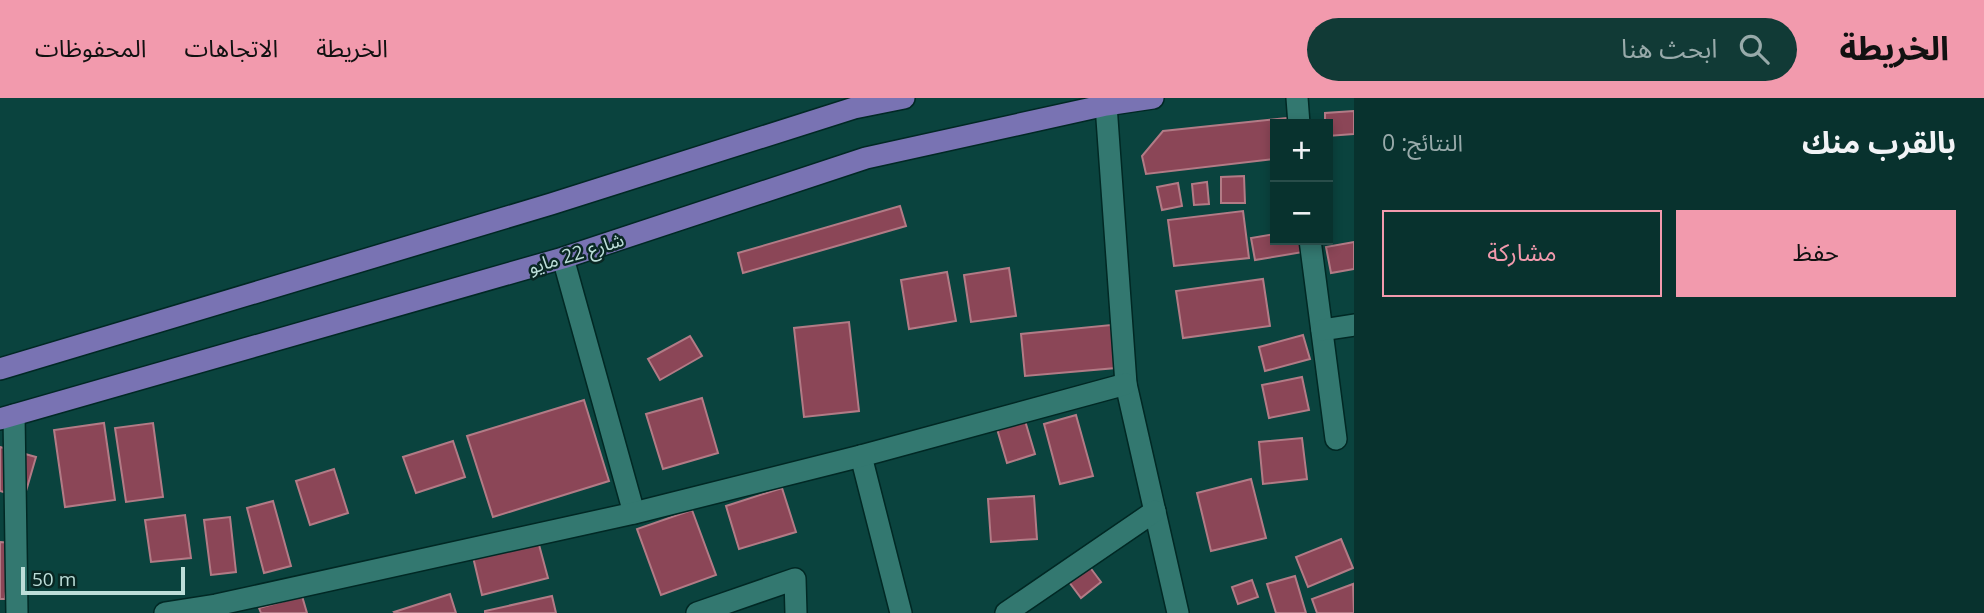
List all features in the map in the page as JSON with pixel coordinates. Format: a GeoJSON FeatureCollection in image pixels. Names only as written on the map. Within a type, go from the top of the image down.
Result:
{"type":"FeatureCollection","features":[{"type":"Feature","properties":{"kind":"main road"},"geometry":{"type":"LineString","coordinates":[[0,369],[551,204],[854,108],[904,98]]}},
{"type":"Feature","properties":{"kind":"main road","name":"شارع 22 مايو"},"geometry":{"type":"LineString","coordinates":[[7,417],[563,258],[866,158],[1106,104],[1153,98]]}},
{"type":"Feature","properties":{"kind":"street"},"geometry":{"type":"LineString","coordinates":[[1297,98],[1299,119]]}},
{"type":"Feature","properties":{"kind":"street"},"geometry":{"type":"LineString","coordinates":[[1106,104],[1126,384],[1178,613]]}},
{"type":"Feature","properties":{"kind":"street"},"geometry":{"type":"LineString","coordinates":[[1311,245],[1336,439]]}},
{"type":"Feature","properties":{"kind":"street"},"geometry":{"type":"LineString","coordinates":[[563,258],[634,513]]}},
{"type":"Feature","properties":{"kind":"street"},"geometry":{"type":"LineString","coordinates":[[1322,330],[1354,325]]}},
{"type":"Feature","properties":{"kind":"street"},"geometry":{"type":"LineString","coordinates":[[165,613],[217,609],[634,513],[861,456],[1126,384]]}},
{"type":"Feature","properties":{"kind":"street"},"geometry":{"type":"LineString","coordinates":[[7,417],[17,613]]}},
{"type":"Feature","properties":{"kind":"street"},"geometry":{"type":"LineString","coordinates":[[861,456],[901,613]]}},
{"type":"Feature","properties":{"kind":"street"},"geometry":{"type":"LineString","coordinates":[[1006,613],[1155,511]]}},
{"type":"Feature","properties":{"kind":"street"},"geometry":{"type":"LineString","coordinates":[[697,613],[795,579],[796,613]]}},
{"type":"Feature","properties":{"kind":"building"},"geometry":{"type":"Polygon","coordinates":[[[1354,111],[1354,134],[1333,136],[1333,119],[1325,119],[1325,113],[1354,111]]]}},
{"type":"Feature","properties":{"kind":"building"},"geometry":{"type":"Polygon","coordinates":[[[1270,120],[1270,160],[1146,174],[1142,156],[1163,131],[1270,120]]]}},
{"type":"Feature","properties":{"kind":"building"},"geometry":{"type":"Polygon","coordinates":[[[1244,176],[1245,203],[1221,203],[1221,177],[1244,176]]]}},
{"type":"Feature","properties":{"kind":"building"},"geometry":{"type":"Polygon","coordinates":[[[1207,182],[1209,204],[1194,205],[1192,184],[1207,182]]]}},
{"type":"Feature","properties":{"kind":"building"},"geometry":{"type":"Polygon","coordinates":[[[1178,183],[1182,206],[1162,210],[1157,187],[1178,183]]]}},
{"type":"Feature","properties":{"kind":"building"},"geometry":{"type":"Polygon","coordinates":[[[900,206],[906,226],[743,273],[738,253],[900,206]]]}},
{"type":"Feature","properties":{"kind":"building"},"geometry":{"type":"Polygon","coordinates":[[[1243,211],[1249,258],[1174,266],[1168,220],[1243,211]]]}},
{"type":"Feature","properties":{"kind":"building"},"geometry":{"type":"Polygon","coordinates":[[[1270,235],[1270,245],[1302,245],[1303,252],[1255,260],[1251,238],[1270,235]]]}},
{"type":"Feature","properties":{"kind":"building"},"geometry":{"type":"Polygon","coordinates":[[[1354,242],[1354,269],[1331,273],[1326,247],[1354,242]]]}},
{"type":"Feature","properties":{"kind":"building"},"geometry":{"type":"Polygon","coordinates":[[[1009,268],[1016,316],[971,322],[964,275],[1009,268]]]}},
{"type":"Feature","properties":{"kind":"building"},"geometry":{"type":"Polygon","coordinates":[[[947,272],[956,321],[909,329],[901,280],[947,272]]]}},
{"type":"Feature","properties":{"kind":"building"},"geometry":{"type":"Polygon","coordinates":[[[1263,279],[1270,326],[1183,338],[1176,291],[1263,279]]]}},
{"type":"Feature","properties":{"kind":"building"},"geometry":{"type":"Polygon","coordinates":[[[849,322],[859,411],[804,417],[794,328],[849,322]]]}},
{"type":"Feature","properties":{"kind":"building"},"geometry":{"type":"Polygon","coordinates":[[[1111,325],[1116,368],[1025,376],[1021,334],[1111,325]]]}},
{"type":"Feature","properties":{"kind":"building"},"geometry":{"type":"Polygon","coordinates":[[[1303,335],[1310,359],[1265,371],[1259,347],[1303,335]]]}},
{"type":"Feature","properties":{"kind":"building"},"geometry":{"type":"Polygon","coordinates":[[[690,336],[702,356],[660,380],[648,359],[690,336]]]}},
{"type":"Feature","properties":{"kind":"building"},"geometry":{"type":"Polygon","coordinates":[[[1302,377],[1309,410],[1269,418],[1262,385],[1302,377]]]}},
{"type":"Feature","properties":{"kind":"building"},"geometry":{"type":"Polygon","coordinates":[[[702,398],[718,453],[663,469],[646,414],[702,398]]]}},
{"type":"Feature","properties":{"kind":"building"},"geometry":{"type":"Polygon","coordinates":[[[584,400],[609,481],[493,517],[467,436],[584,400]]]}},
{"type":"Feature","properties":{"kind":"building"},"geometry":{"type":"Polygon","coordinates":[[[1023,414],[1035,454],[1007,463],[995,422],[1023,414]]]}},
{"type":"Feature","properties":{"kind":"building"},"geometry":{"type":"Polygon","coordinates":[[[1076,415],[1093,476],[1060,484],[1044,424],[1076,415]]]}},
{"type":"Feature","properties":{"kind":"building"},"geometry":{"type":"Polygon","coordinates":[[[104,423],[115,500],[65,507],[54,430],[104,423]]]}},
{"type":"Feature","properties":{"kind":"building"},"geometry":{"type":"Polygon","coordinates":[[[153,423],[163,497],[126,502],[115,428],[153,423]]]}},
{"type":"Feature","properties":{"kind":"building"},"geometry":{"type":"Polygon","coordinates":[[[1302,438],[1307,479],[1263,484],[1259,442],[1302,438]]]}},
{"type":"Feature","properties":{"kind":"building"},"geometry":{"type":"Polygon","coordinates":[[[453,441],[465,477],[416,493],[403,457],[453,441]]]}},
{"type":"Feature","properties":{"kind":"building"},"geometry":{"type":"Polygon","coordinates":[[[0,447],[36,457],[24,498],[0,491],[0,447]]]}},
{"type":"Feature","properties":{"kind":"building"},"geometry":{"type":"Polygon","coordinates":[[[334,469],[348,513],[310,525],[296,481],[334,469]]]}},
{"type":"Feature","properties":{"kind":"building"},"geometry":{"type":"Polygon","coordinates":[[[1251,479],[1266,538],[1211,551],[1197,493],[1251,479]]]}},
{"type":"Feature","properties":{"kind":"building"},"geometry":{"type":"Polygon","coordinates":[[[782,488],[796,532],[739,549],[726,506],[782,488]]]}},
{"type":"Feature","properties":{"kind":"building"},"geometry":{"type":"Polygon","coordinates":[[[1034,496],[1037,539],[991,542],[988,499],[1034,496]]]}},
{"type":"Feature","properties":{"kind":"building"},"geometry":{"type":"Polygon","coordinates":[[[273,501],[291,566],[264,573],[247,508],[273,501]]]}},
{"type":"Feature","properties":{"kind":"building"},"geometry":{"type":"Polygon","coordinates":[[[692,510],[716,575],[661,595],[637,529],[692,510]]]}},
{"type":"Feature","properties":{"kind":"building"},"geometry":{"type":"Polygon","coordinates":[[[185,515],[191,558],[151,562],[145,520],[185,515]]]}},
{"type":"Feature","properties":{"kind":"building"},"geometry":{"type":"Polygon","coordinates":[[[230,517],[236,572],[211,575],[204,520],[230,517]]]}},
{"type":"Feature","properties":{"kind":"building"},"geometry":{"type":"Polygon","coordinates":[[[1341,539],[1353,568],[1308,587],[1296,557],[1341,539]]]}},
{"type":"Feature","properties":{"kind":"building"},"geometry":{"type":"Polygon","coordinates":[[[538,541],[548,578],[482,595],[473,557],[538,541]]]}},
{"type":"Feature","properties":{"kind":"building"},"geometry":{"type":"Polygon","coordinates":[[[0,542],[12,543],[5,599],[0,599],[0,542]]]}},
{"type":"Feature","properties":{"kind":"building"},"geometry":{"type":"Polygon","coordinates":[[[1089,566],[1101,582],[1081,598],[1069,582],[1089,566]]]}},
{"type":"Feature","properties":{"kind":"building"},"geometry":{"type":"Polygon","coordinates":[[[1295,576],[1306,613],[1276,613],[1267,584],[1295,576]]]}},
{"type":"Feature","properties":{"kind":"building"},"geometry":{"type":"Polygon","coordinates":[[[1252,580],[1258,597],[1238,604],[1232,587],[1252,580]]]}},
{"type":"Feature","properties":{"kind":"building"},"geometry":{"type":"Polygon","coordinates":[[[1353,584],[1354,613],[1317,613],[1312,599],[1353,584]]]}},
{"type":"Feature","properties":{"kind":"building"},"geometry":{"type":"Polygon","coordinates":[[[450,594],[456,613],[394,612],[450,594]]]}},
{"type":"Feature","properties":{"kind":"building"},"geometry":{"type":"Polygon","coordinates":[[[302,596],[307,613],[261,613],[259,608],[302,596]]]}},
{"type":"Feature","properties":{"kind":"building"},"geometry":{"type":"Polygon","coordinates":[[[552,596],[556,613],[485,613],[485,611],[552,596]]]}}]}
